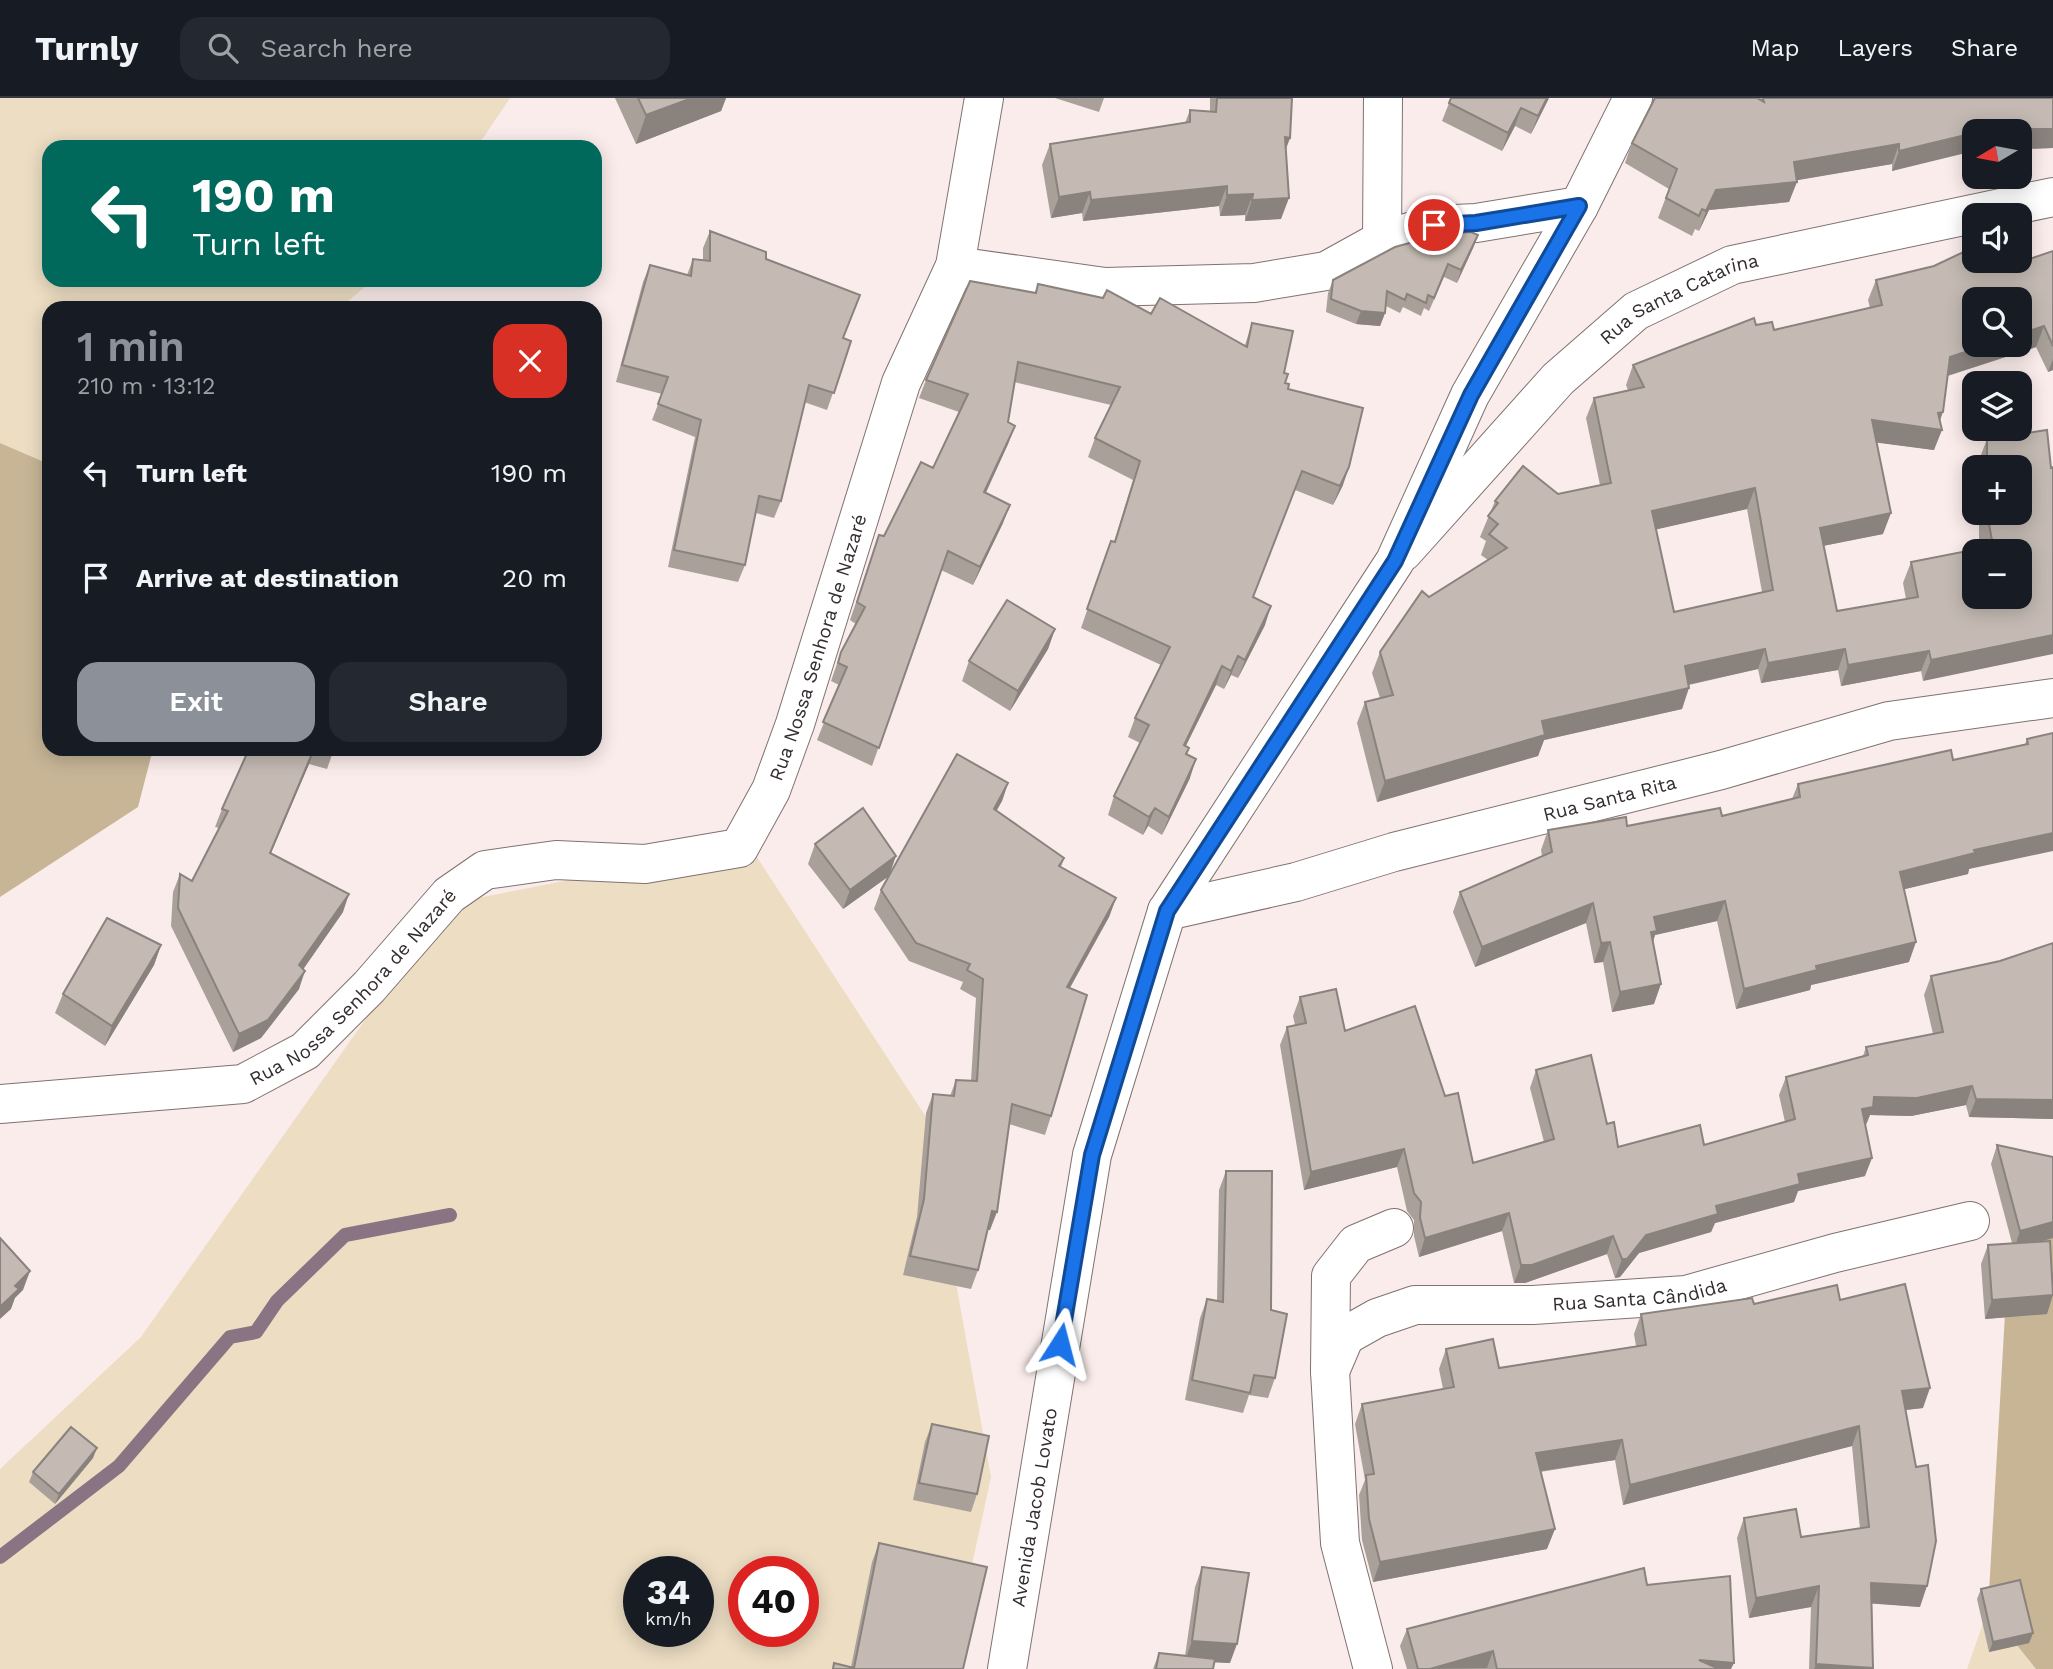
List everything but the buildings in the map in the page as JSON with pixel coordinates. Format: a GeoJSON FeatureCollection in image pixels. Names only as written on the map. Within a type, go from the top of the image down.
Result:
{"type":"FeatureCollection","features":[{"type":"Feature","properties":{"kind":"street"},"geometry":{"type":"LineString","coordinates":[[984,98],[955,266],[1105,287],[1254,283],[1326,271],[1382,240],[1434,225],[1476,223],[1579,206]]}},
{"type":"Feature","properties":{"kind":"street"},"geometry":{"type":"LineString","coordinates":[[1382,240],[1383,98]]}},
{"type":"Feature","properties":{"kind":"street","name":"Avenida Jacob Lovato"},"geometry":{"type":"LineString","coordinates":[[1007,1669],[1092,1155],[1167,911],[1395,561],[1471,395],[1579,206],[1633,98]]}},
{"type":"Feature","properties":{"kind":"street","name":"Rua Santa Catarina"},"geometry":{"type":"LineString","coordinates":[[1395,561],[1558,379],[1636,311],[1732,265],[2053,197]]}},
{"type":"Feature","properties":{"kind":"street","name":"Rua Nossa Senhora de Nazaré"},"geometry":{"type":"LineString","coordinates":[[0,1104],[243,1084],[304,1051],[369,987],[449,895],[485,870],[555,860],[645,864],[739,848],[771,790],[795,724],[901,383],[955,266]]}},
{"type":"Feature","properties":{"kind":"street","name":"Rua Santa Rita"},"geometry":{"type":"LineString","coordinates":[[1167,911],[1296,882],[1394,852],[1721,769],[1889,722],[2053,698]]}},
{"type":"Feature","properties":{"kind":"street","name":"Rua Santa Cândida"},"geometry":{"type":"LineString","coordinates":[[1330,1371],[1345,1336],[1377,1318],[1415,1305],[1533,1305],[1686,1295],[1835,1253],[1970,1221]]}},
{"type":"Feature","properties":{"kind":"street"},"geometry":{"type":"LineString","coordinates":[[1373,1669],[1340,1543],[1330,1371],[1331,1276],[1356,1244],[1394,1227]]}},
{"type":"Feature","properties":{"kind":"shaded area"},"geometry":{"type":"Polygon","coordinates":[[[0,98],[510,98],[482,140],[42,140],[42,287],[365,287],[348,301],[42,301],[42,461],[0,443],[0,98]]]}},
{"type":"Feature","properties":{"kind":"shaded area"},"geometry":{"type":"Polygon","coordinates":[[[0,443],[42,461],[42,756],[151,756],[138,807],[0,897],[0,443]]]}},
{"type":"Feature","properties":{"kind":"shaded area"},"geometry":{"type":"Polygon","coordinates":[[[749,845],[926,1117],[991,1477],[965,1597],[890,1669],[0,1669],[0,1469],[141,1337],[447,904],[749,845]]]}},
{"type":"Feature","properties":{"kind":"shaded area"},"geometry":{"type":"Polygon","coordinates":[[[2053,1207],[2053,1669],[2036,1669],[1988,1609],[2006,1297],[2053,1207]]]}},
{"type":"Feature","properties":{"kind":"shaded area"},"geometry":{"type":"Polygon","coordinates":[[[1988,1609],[2036,1669],[1967,1669],[1988,1609]]]}},
{"type":"Feature","properties":{"kind":"waterway"},"geometry":{"type":"LineString","coordinates":[[0,1557],[119,1466],[230,1337],[256,1332],[277,1301],[345,1235],[450,1215]]}},
{"type":"Feature","properties":{"kind":"route"},"geometry":{"type":"LineString","coordinates":[[1060,1344],[1092,1155],[1167,911],[1395,561],[1471,395],[1579,206],[1476,223],[1434,225]]}}]}
